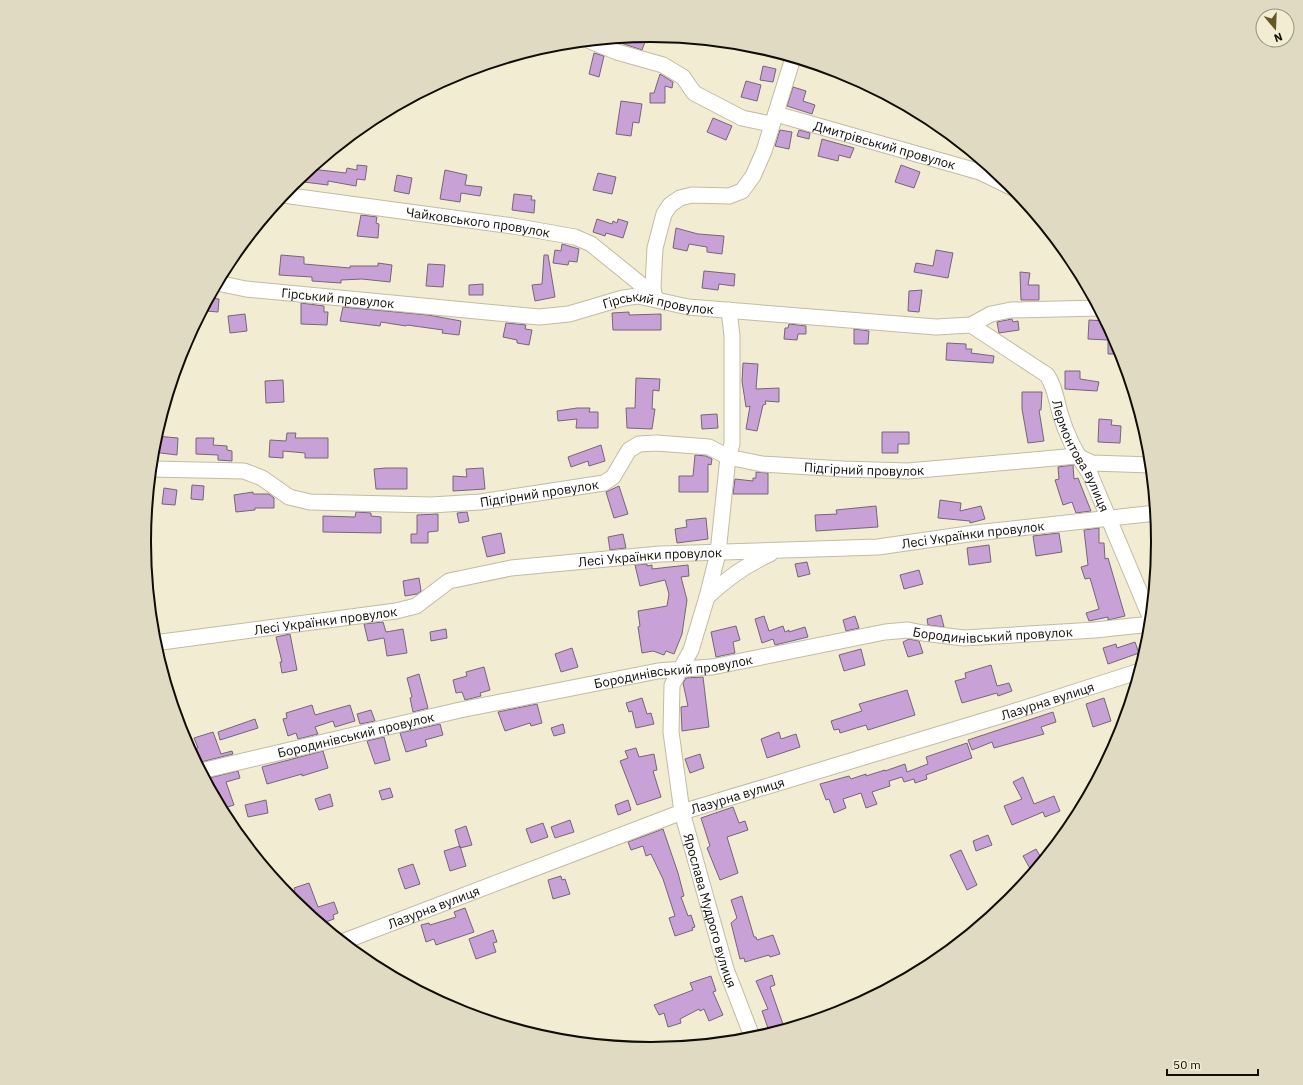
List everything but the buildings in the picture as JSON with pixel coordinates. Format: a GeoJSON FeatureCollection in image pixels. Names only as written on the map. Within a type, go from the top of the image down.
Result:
{"type":"FeatureCollection","features":[{"type":"Feature","properties":{"kind":"street","name":"Дмитрівський провулок"},"geometry":{"type":"LineString","coordinates":[[599,45],[617,52],[663,64],[683,77],[694,93],[742,118],[773,119],[980,172],[996,180]]}},
{"type":"Feature","properties":{"kind":"street"},"geometry":{"type":"LineString","coordinates":[[656,298],[655,248],[664,214],[670,205],[680,198],[692,196],[729,196],[742,191],[756,170],[764,151],[792,62]]}},
{"type":"Feature","properties":{"kind":"street","name":"Чайковського провулок"},"geometry":{"type":"LineString","coordinates":[[291,196],[513,226],[575,237],[591,244],[656,298]]}},
{"type":"Feature","properties":{"kind":"street","name":"Гірський провулок"},"geometry":{"type":"LineString","coordinates":[[222,285],[253,290],[539,317],[569,314],[623,298],[638,296],[656,298],[688,307],[936,327],[971,326],[991,314],[1011,310],[1093,308]]}},
{"type":"Feature","properties":{"kind":"street","name":"Ярослава Мудрого вулиця"},"geometry":{"type":"LineString","coordinates":[[729,310],[732,336],[732,444],[728,457],[718,553],[707,597],[690,650],[672,685],[671,732],[682,812],[726,969],[751,1033]]}},
{"type":"Feature","properties":{"kind":"street","name":"Лермонтова вулиця"},"geometry":{"type":"LineString","coordinates":[[971,326],[1047,375],[1054,386],[1060,414],[1077,456],[1090,474],[1147,611]]}},
{"type":"Feature","properties":{"kind":"street","name":"Підгірний провулок"},"geometry":{"type":"LineString","coordinates":[[156,469],[244,471],[262,478],[288,497],[310,502],[431,505],[480,502],[604,483],[613,477],[629,450],[639,444],[656,443],[709,447],[728,457],[762,464],[842,469],[908,471],[1077,456],[1092,463],[1146,465]]}},
{"type":"Feature","properties":{"kind":"street","name":"Лесі Українки провулок"},"geometry":{"type":"LineString","coordinates":[[161,642],[396,611],[416,606],[449,581],[511,568],[660,554],[878,547],[1151,514]]}},
{"type":"Feature","properties":{"kind":"street"},"geometry":{"type":"LineString","coordinates":[[707,597],[727,578],[748,564],[778,551]]}},
{"type":"Feature","properties":{"kind":"street","name":"Бородинівський провулок"},"geometry":{"type":"LineString","coordinates":[[206,770],[460,710],[658,671],[712,667],[885,632],[908,630],[923,634],[964,638],[1095,630],[1145,625]]}},
{"type":"Feature","properties":{"kind":"street","name":"Лазурна вулиця"},"geometry":{"type":"LineString","coordinates":[[347,940],[682,812],[1003,715],[1135,673]]}}]}
